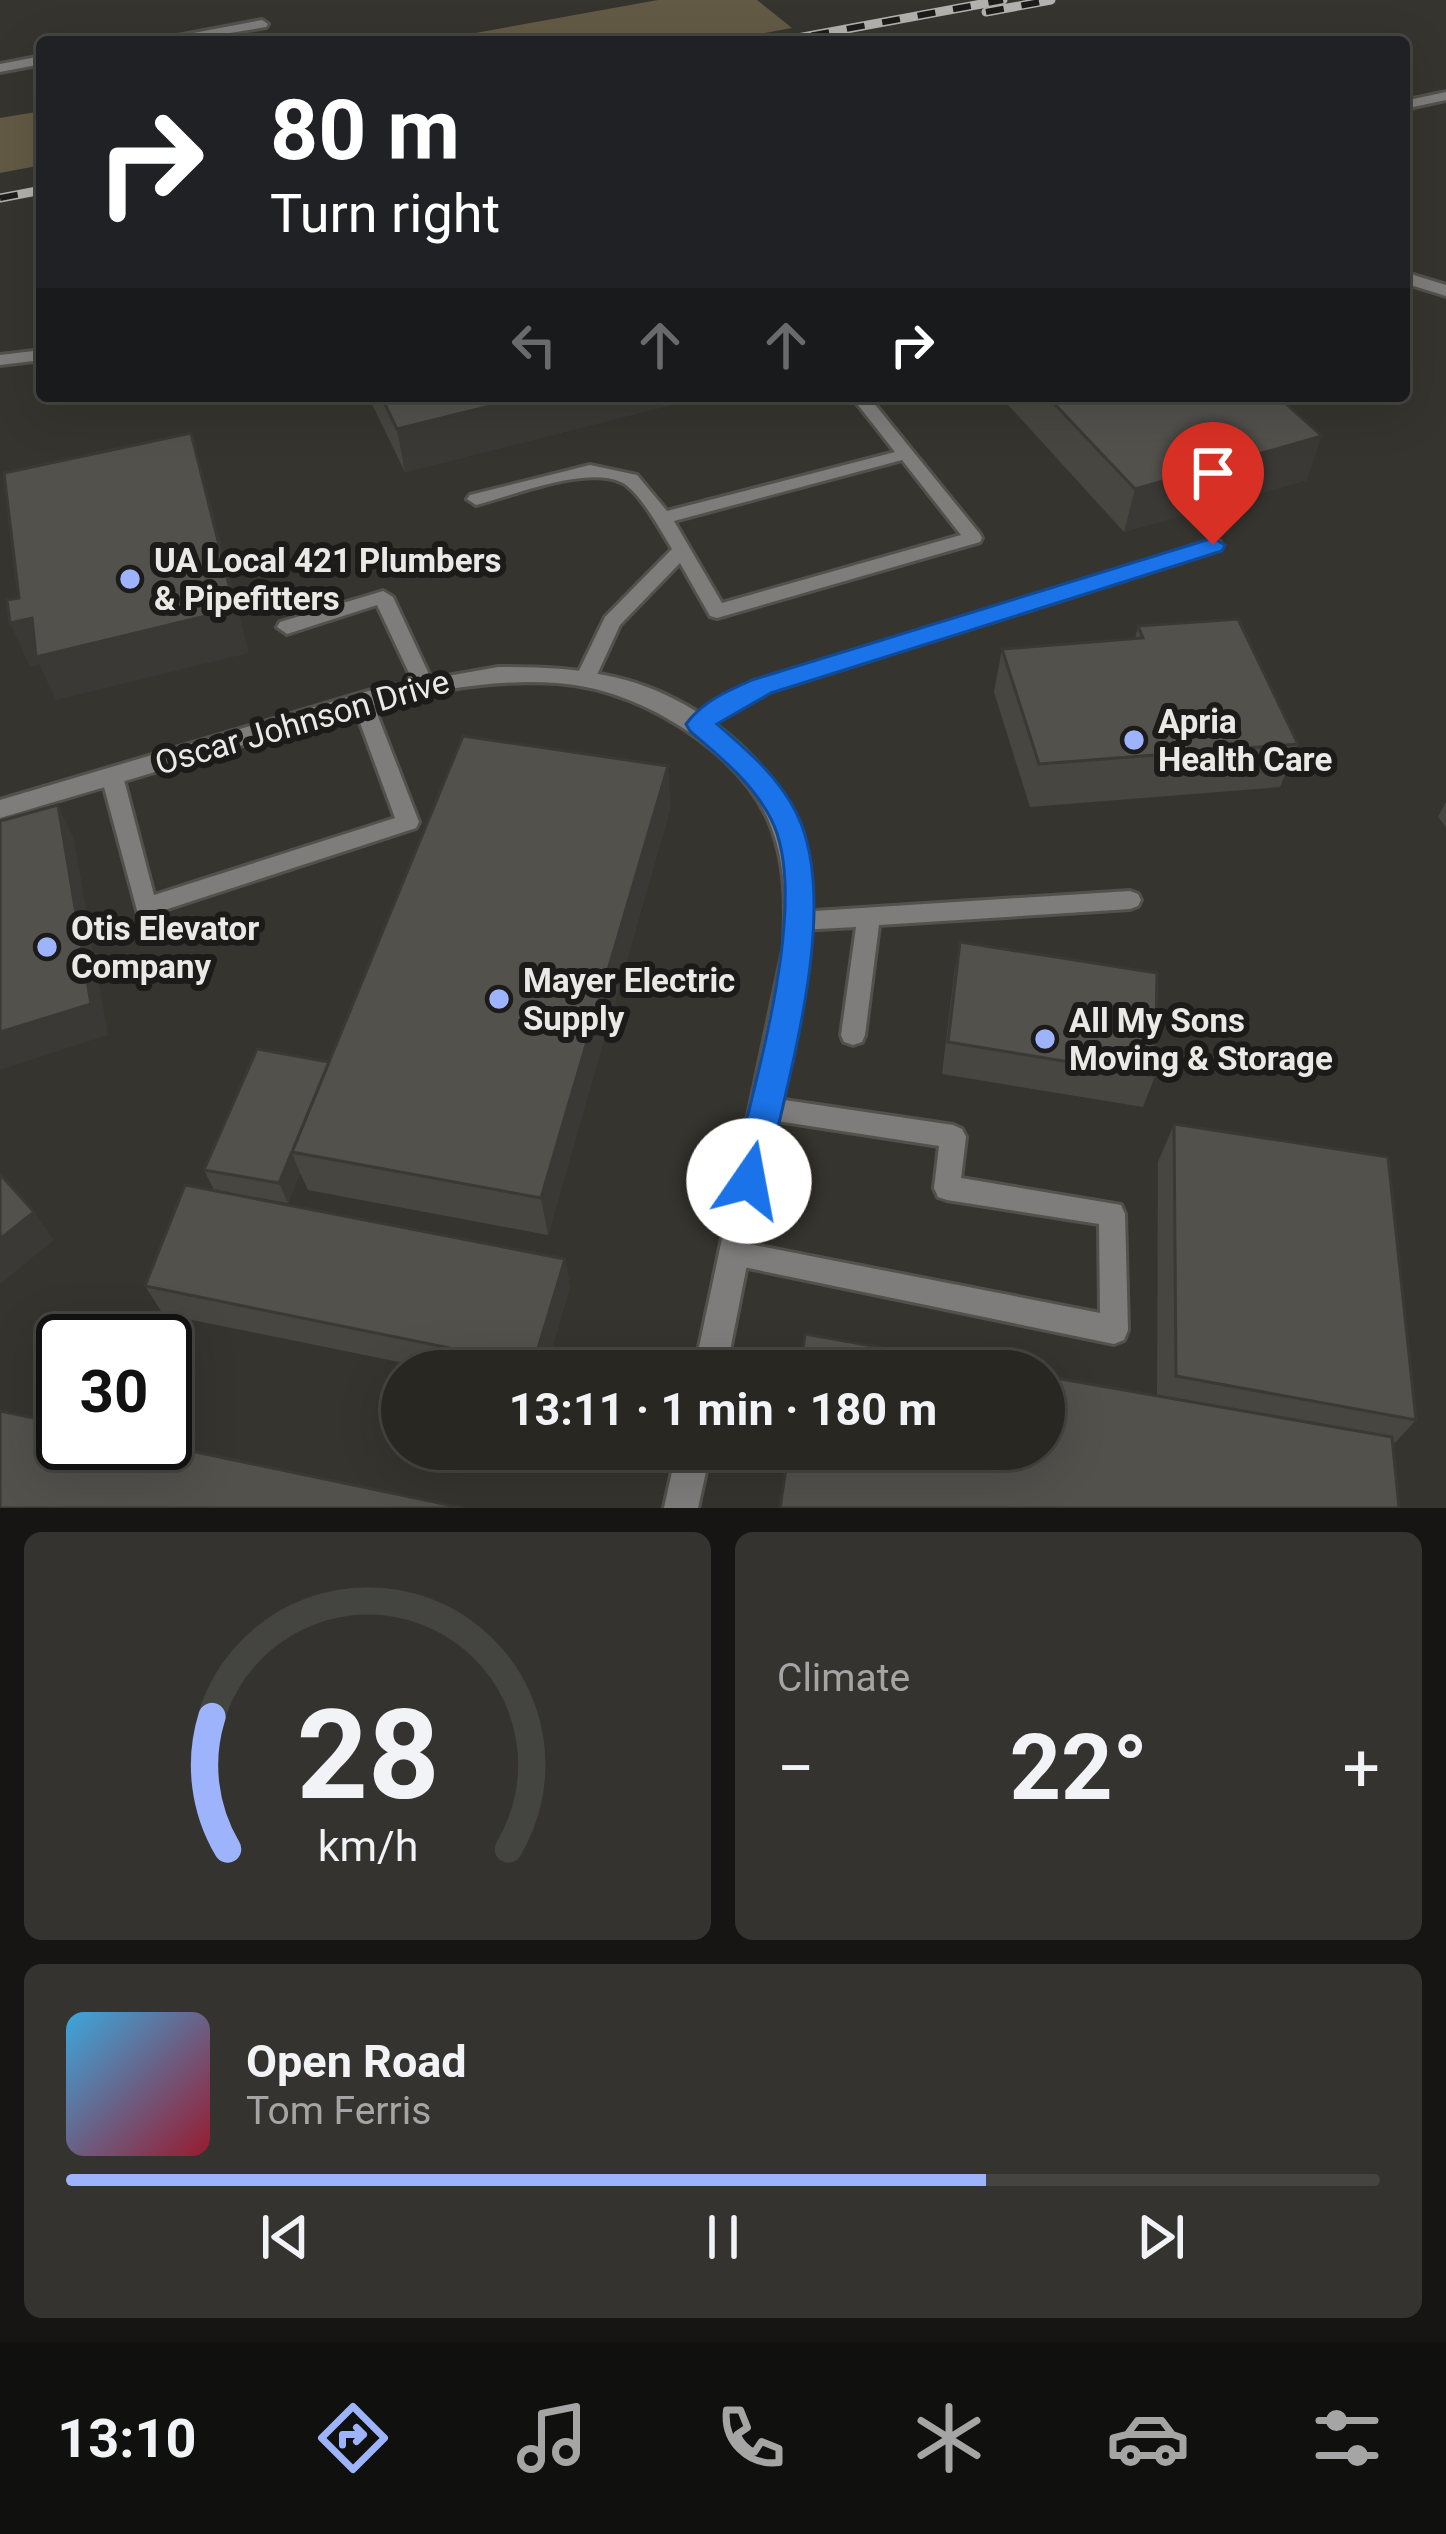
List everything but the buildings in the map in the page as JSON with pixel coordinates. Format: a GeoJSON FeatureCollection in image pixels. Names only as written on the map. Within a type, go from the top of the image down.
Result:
{"type":"FeatureCollection","features":[{"type":"Feature","properties":{"kind":"street"},"geometry":{"type":"LineString","coordinates":[[1410,279],[1446,291]]}},
{"type":"Feature","properties":{"kind":"street","name":"Oscar Johnson Drive"},"geometry":{"type":"LineString","coordinates":[[0,809],[362,701],[486,673],[549,672],[620,686],[700,724],[751,768],[783,814],[798,870],[799,921],[714,1350]]}},
{"type":"Feature","properties":{"kind":"street"},"geometry":{"type":"LineString","coordinates":[[681,1508],[689,1470]]}},
{"type":"Feature","properties":{"kind":"lane"},"geometry":{"type":"LineString","coordinates":[[189,36],[262,24]]}},
{"type":"Feature","properties":{"kind":"lane"},"geometry":{"type":"LineString","coordinates":[[0,68],[36,61]]}},
{"type":"Feature","properties":{"kind":"lane"},"geometry":{"type":"LineString","coordinates":[[1410,104],[1446,96]]}},
{"type":"Feature","properties":{"kind":"lane"},"geometry":{"type":"LineString","coordinates":[[0,360],[36,356]]}},
{"type":"Feature","properties":{"kind":"lane"},"geometry":{"type":"LineString","coordinates":[[476,499],[590,470],[632,479],[663,518],[717,611],[974,538],[864,402]]}},
{"type":"Feature","properties":{"kind":"lane"},"geometry":{"type":"LineString","coordinates":[[663,518],[906,454]]}},
{"type":"Feature","properties":{"kind":"lane"},"geometry":{"type":"LineString","coordinates":[[700,724],[724,704],[762,687],[1213,545]]}},
{"type":"Feature","properties":{"kind":"lane"},"geometry":{"type":"LineString","coordinates":[[585,679],[613,622],[682,549]]}},
{"type":"Feature","properties":{"kind":"lane"},"geometry":{"type":"LineString","coordinates":[[287,627],[383,597],[424,685]]}},
{"type":"Feature","properties":{"kind":"lane"},"geometry":{"type":"LineString","coordinates":[[112,776],[146,907],[408,822],[362,701]]}},
{"type":"Feature","properties":{"kind":"lane"},"geometry":{"type":"LineString","coordinates":[[799,921],[1130,900]]}},
{"type":"Feature","properties":{"kind":"lane"},"geometry":{"type":"LineString","coordinates":[[853,1034],[868,920]]}},
{"type":"Feature","properties":{"kind":"lane"},"geometry":{"type":"LineString","coordinates":[[734,1255],[1114,1330],[1112,1214],[947,1188],[953,1137],[764,1108]]}},
{"type":"Feature","properties":{"kind":"shaded area"},"geometry":{"type":"Polygon","coordinates":[[[658,0],[757,0],[792,28],[748,36],[458,36],[658,0]]]}},
{"type":"Feature","properties":{"kind":"shaded area"},"geometry":{"type":"Polygon","coordinates":[[[36,112],[36,166],[0,173],[0,118],[36,112]]]}},
{"type":"Feature","properties":{"kind":"railway"},"geometry":{"type":"LineString","coordinates":[[808,36],[1003,0]]}},
{"type":"Feature","properties":{"kind":"railway"},"geometry":{"type":"LineString","coordinates":[[986,12],[1051,0]]}},
{"type":"Feature","properties":{"kind":"railway"},"geometry":{"type":"LineString","coordinates":[[0,198],[36,191]]}},
{"type":"Feature","properties":{"kind":"place","name":"UA Local 421 Plumbers & Pipefitters"},"geometry":{"type":"Point","coordinates":[130,579]}},
{"type":"Feature","properties":{"kind":"place","name":"Apria Health Care"},"geometry":{"type":"Point","coordinates":[1134,740]}},
{"type":"Feature","properties":{"kind":"place","name":"Otis Elevator Company"},"geometry":{"type":"Point","coordinates":[47,947]}},
{"type":"Feature","properties":{"kind":"place","name":"Mayer Electric Supply"},"geometry":{"type":"Point","coordinates":[499,999]}},
{"type":"Feature","properties":{"kind":"place","name":"All My Sons Moving & Storage"},"geometry":{"type":"Point","coordinates":[1045,1039]}},
{"type":"Feature","properties":{"kind":"route"},"geometry":{"type":"LineString","coordinates":[[749,1181],[797,946],[801,888],[794,842],[783,814],[751,768],[700,724],[724,704],[762,687],[1213,545]]}}]}
